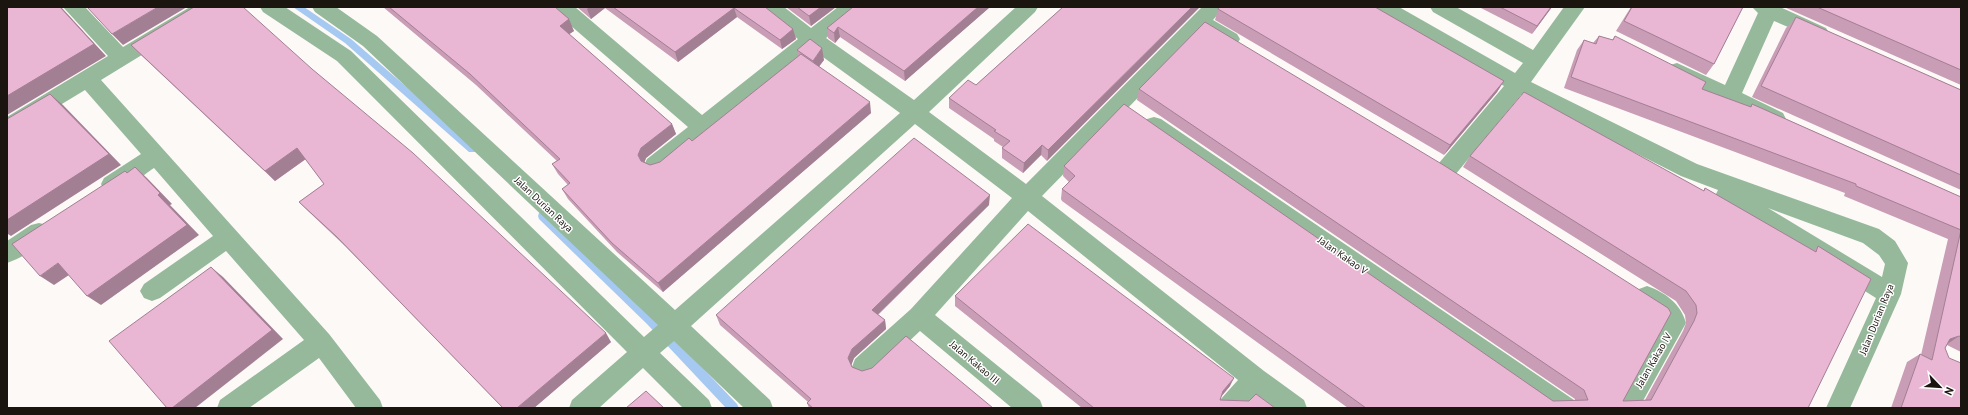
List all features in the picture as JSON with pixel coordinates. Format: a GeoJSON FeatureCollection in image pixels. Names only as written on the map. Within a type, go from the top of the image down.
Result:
{"type":"FeatureCollection","features":[{"type":"Feature","properties":{"kind":"street"},"geometry":{"type":"LineString","coordinates":[[73,7],[122,58]]}},
{"type":"Feature","properties":{"kind":"street"},"geometry":{"type":"LineString","coordinates":[[7,127],[205,7]]}},
{"type":"Feature","properties":{"kind":"street"},"geometry":{"type":"LineString","coordinates":[[270,7],[344,56],[647,349],[700,408]]}},
{"type":"Feature","properties":{"kind":"street","name":"Jalan Durian Raya"},"geometry":{"type":"LineString","coordinates":[[322,7],[370,41],[671,327],[760,408]]}},
{"type":"Feature","properties":{"kind":"street"},"geometry":{"type":"LineString","coordinates":[[562,7],[702,127]]}},
{"type":"Feature","properties":{"kind":"street"},"geometry":{"type":"LineString","coordinates":[[770,7],[812,39],[915,112],[1027,197],[1255,379],[1295,408]]}},
{"type":"Feature","properties":{"kind":"street"},"geometry":{"type":"LineString","coordinates":[[654,165],[851,7]]}},
{"type":"Feature","properties":{"kind":"street"},"geometry":{"type":"LineString","coordinates":[[581,408],[915,112],[1028,7]]}},
{"type":"Feature","properties":{"kind":"street"},"geometry":{"type":"LineString","coordinates":[[1383,7],[1527,73]]}},
{"type":"Feature","properties":{"kind":"street"},"geometry":{"type":"LineString","coordinates":[[1440,7],[1527,73],[1689,170],[1889,294]]}},
{"type":"Feature","properties":{"kind":"street"},"geometry":{"type":"LineString","coordinates":[[1467,181],[1441,165],[1527,73],[1575,7]]}},
{"type":"Feature","properties":{"kind":"street"},"geometry":{"type":"LineString","coordinates":[[1730,98],[1767,8],[1833,39]]}},
{"type":"Feature","properties":{"kind":"street"},"geometry":{"type":"LineString","coordinates":[[864,367],[919,316],[1027,197],[1207,14],[1247,49]]}},
{"type":"Feature","properties":{"kind":"street"},"geometry":{"type":"LineString","coordinates":[[1662,64],[1730,98],[1795,127]]}},
{"type":"Feature","properties":{"kind":"street"},"geometry":{"type":"LineString","coordinates":[[88,79],[321,342],[371,408]]}},
{"type":"Feature","properties":{"kind":"street","name":"Jalan Kakao V"},"geometry":{"type":"LineString","coordinates":[[1120,102],[1565,408]]}},
{"type":"Feature","properties":{"kind":"street"},"geometry":{"type":"LineString","coordinates":[[97,193],[156,155]]}},
{"type":"Feature","properties":{"kind":"street","name":"Jalan Durian Raya"},"geometry":{"type":"LineString","coordinates":[[1689,170],[1871,236],[1887,248],[1896,263],[1889,294],[1838,408]]}},
{"type":"Feature","properties":{"kind":"street"},"geometry":{"type":"LineString","coordinates":[[7,253],[59,219]]}},
{"type":"Feature","properties":{"kind":"street"},"geometry":{"type":"LineString","coordinates":[[152,291],[229,238]]}},
{"type":"Feature","properties":{"kind":"street","name":"Jalan Kakao IV"},"geometry":{"type":"LineString","coordinates":[[1626,408],[1674,323],[1673,316],[1666,309],[1627,283]]}},
{"type":"Feature","properties":{"kind":"street","name":"Jalan Kakao III"},"geometry":{"type":"LineString","coordinates":[[919,316],[1031,408]]}},
{"type":"Feature","properties":{"kind":"street"},"geometry":{"type":"LineString","coordinates":[[229,408],[321,342]]}},
{"type":"Feature","properties":{"kind":"street"},"geometry":{"type":"LineString","coordinates":[[1229,408],[1255,379]]}},
{"type":"Feature","properties":{"kind":"building"},"geometry":{"type":"Polygon","coordinates":[[[7,7],[60,7],[94,44],[7,96],[7,7]]]}},
{"type":"Feature","properties":{"kind":"building"},"geometry":{"type":"Polygon","coordinates":[[[87,7],[158,7],[112,34],[87,7]]]}},
{"type":"Feature","properties":{"kind":"building"},"geometry":{"type":"Polygon","coordinates":[[[194,7],[243,7],[312,69],[413,153],[606,333],[517,408],[503,408],[337,237],[299,202],[324,184],[297,148],[265,171],[131,45],[194,7]]]}},
{"type":"Feature","properties":{"kind":"building"},"geometry":{"type":"Polygon","coordinates":[[[389,7],[555,7],[569,19],[560,26],[672,124],[641,148],[638,155],[641,161],[650,165],[660,162],[689,138],[692,141],[801,54],[870,102],[658,283],[612,243],[562,189],[570,183],[552,164],[560,159],[470,74],[389,7]]]}},
{"type":"Feature","properties":{"kind":"building"},"geometry":{"type":"Polygon","coordinates":[[[613,7],[765,7],[793,29],[780,40],[734,8],[675,52],[613,7]]]}},
{"type":"Feature","properties":{"kind":"building"},"geometry":{"type":"Polygon","coordinates":[[[797,7],[821,7],[809,16],[797,7]]]}},
{"type":"Feature","properties":{"kind":"building"},"geometry":{"type":"Polygon","coordinates":[[[853,7],[978,7],[904,71],[838,27],[834,33],[827,28],[853,7]]]}},
{"type":"Feature","properties":{"kind":"building"},"geometry":{"type":"Polygon","coordinates":[[[1063,7],[1192,7],[1048,150],[1042,145],[1024,163],[1002,148],[1010,141],[949,98],[968,80],[976,85],[1063,7]]]}},
{"type":"Feature","properties":{"kind":"building"},"geometry":{"type":"Polygon","coordinates":[[[1219,7],[1375,7],[1504,81],[1450,145],[1218,9],[1219,7]]]}},
{"type":"Feature","properties":{"kind":"building"},"geometry":{"type":"Polygon","coordinates":[[[1500,7],[1551,7],[1537,26],[1500,7]]]}},
{"type":"Feature","properties":{"kind":"building"},"geometry":{"type":"Polygon","coordinates":[[[1632,7],[1743,7],[1714,64],[1624,21],[1632,7]]]}},
{"type":"Feature","properties":{"kind":"building"},"geometry":{"type":"Polygon","coordinates":[[[1817,7],[1961,7],[1961,70],[1817,7]]]}},
{"type":"Feature","properties":{"kind":"building"},"geometry":{"type":"Polygon","coordinates":[[[1796,17],[1961,90],[1961,175],[1761,86],[1796,17]]]}},
{"type":"Feature","properties":{"kind":"building"},"geometry":{"type":"Polygon","coordinates":[[[1205,22],[1445,166],[1668,308],[1671,313],[1623,401],[1651,400],[1694,321],[1697,313],[1696,305],[1686,291],[1470,156],[1524,92],[1704,191],[1705,188],[1816,252],[1818,246],[1871,279],[1808,408],[1366,408],[1062,189],[1075,176],[1064,166],[1124,104],[1553,401],[1588,400],[1584,390],[1139,89],[1205,22]]]}},
{"type":"Feature","properties":{"kind":"building"},"geometry":{"type":"Polygon","coordinates":[[[1599,36],[1613,40],[1615,36],[1706,82],[1702,89],[1751,107],[1752,104],[1961,197],[1961,230],[1856,186],[1856,184],[1571,77],[1584,40],[1596,44],[1599,36]]]}},
{"type":"Feature","properties":{"kind":"building"},"geometry":{"type":"Polygon","coordinates":[[[810,39],[822,48],[813,61],[797,50],[810,39]]]}},
{"type":"Feature","properties":{"kind":"building"},"geometry":{"type":"Polygon","coordinates":[[[50,94],[109,154],[7,220],[7,119],[50,94]]]}},
{"type":"Feature","properties":{"kind":"building"},"geometry":{"type":"Polygon","coordinates":[[[914,138],[990,195],[872,310],[885,320],[852,349],[848,358],[852,367],[862,371],[872,368],[906,336],[993,408],[813,408],[807,403],[811,399],[716,315],[914,138]]]}},
{"type":"Feature","properties":{"kind":"building"},"geometry":{"type":"Polygon","coordinates":[[[135,167],[160,193],[158,195],[187,225],[87,296],[58,263],[40,276],[12,244],[125,171],[127,173],[135,167]]]}},
{"type":"Feature","properties":{"kind":"building"},"geometry":{"type":"Polygon","coordinates":[[[1028,224],[1234,378],[1223,391],[1220,400],[1249,401],[1256,394],[1275,408],[1094,408],[955,296],[1028,224]]]}},
{"type":"Feature","properties":{"kind":"building"},"geometry":{"type":"Polygon","coordinates":[[[1961,230],[1961,337],[1959,336],[1950,339],[1945,348],[1949,358],[1961,363],[1961,408],[1901,408],[1920,354],[1932,360],[1961,230]]]}},
{"type":"Feature","properties":{"kind":"building"},"geometry":{"type":"Polygon","coordinates":[[[211,267],[272,330],[172,408],[167,408],[109,341],[211,267]]]}},
{"type":"Feature","properties":{"kind":"building"},"geometry":{"type":"Polygon","coordinates":[[[646,391],[664,408],[626,408],[646,391]]]}},
{"type":"Feature","properties":{"kind":"waterway"},"geometry":{"type":"LineString","coordinates":[[297,7],[348,41],[472,149]]}},
{"type":"Feature","properties":{"kind":"waterway"},"geometry":{"type":"LineString","coordinates":[[543,216],[651,321],[733,408]]}}]}
